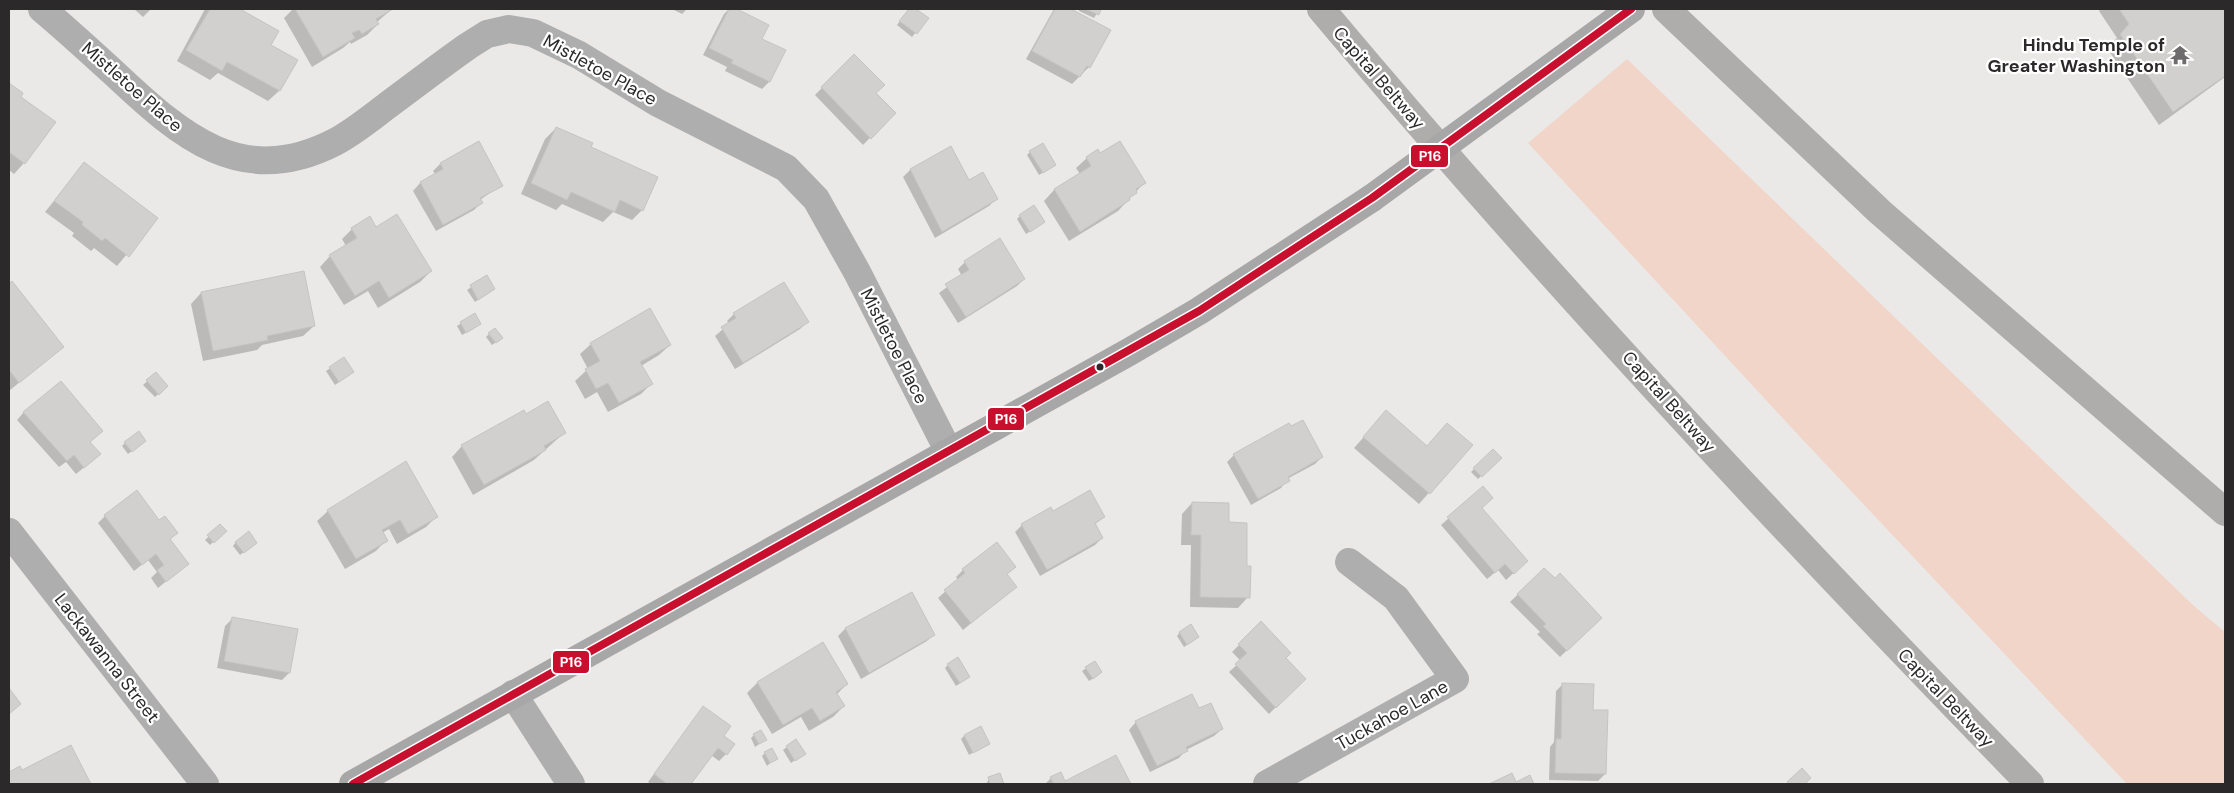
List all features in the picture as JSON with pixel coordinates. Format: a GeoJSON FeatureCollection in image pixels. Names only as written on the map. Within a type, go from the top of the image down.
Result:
{"type":"FeatureCollection","features":[{"type":"Feature","properties":{"kind":"highway","name":"Capital Beltway"},"geometry":{"type":"LineString","coordinates":[[1321,9],[1398,102],[1660,393],[1843,591],[2030,784]]}},
{"type":"Feature","properties":{"kind":"highway"},"geometry":{"type":"LineString","coordinates":[[1666,9],[1880,212],[2225,512]]}},
{"type":"Feature","properties":{"kind":"main road"},"geometry":{"type":"LineString","coordinates":[[353,784],[1199,311],[1372,198],[1631,9]]}},
{"type":"Feature","properties":{"kind":"street","name":"Mistletoe Place"},"geometry":{"type":"LineString","coordinates":[[42,9],[145,103],[179,130],[210,147],[242,159],[273,161],[298,157],[336,141],[487,34],[509,29],[533,33],[580,55],[658,103],[769,157],[799,179],[816,199],[857,272],[948,452]]}},
{"type":"Feature","properties":{"kind":"street","name":"Lackawanna Street"},"geometry":{"type":"LineString","coordinates":[[9,532],[205,784]]}},
{"type":"Feature","properties":{"kind":"street","name":"Tuckahoe Lane"},"geometry":{"type":"LineString","coordinates":[[1267,784],[1455,679],[1429,640],[1396,598],[1350,562]]}},
{"type":"Feature","properties":{"kind":"street"},"geometry":{"type":"LineString","coordinates":[[513,694],[571,784]]}},
{"type":"Feature","properties":{"kind":"shaded area"},"geometry":{"type":"Polygon","coordinates":[[[1627,59],[2194,606],[2225,632],[2225,784],[2127,784],[1802,439],[1528,143],[1627,59]]]}},
{"type":"Feature","properties":{"kind":"building"},"geometry":{"type":"Polygon","coordinates":[[[210,9],[240,9],[279,31],[271,45],[298,60],[280,91],[227,62],[222,71],[186,50],[210,9]]]}},
{"type":"Feature","properties":{"kind":"building"},"geometry":{"type":"Polygon","coordinates":[[[295,9],[393,9],[376,19],[379,24],[362,34],[359,30],[352,33],[355,38],[323,57],[295,9]]]}},
{"type":"Feature","properties":{"kind":"building"},"geometry":{"type":"Polygon","coordinates":[[[729,9],[737,9],[769,25],[762,39],[786,50],[770,82],[731,63],[733,60],[709,48],[729,9]]]}},
{"type":"Feature","properties":{"kind":"building"},"geometry":{"type":"Polygon","coordinates":[[[909,9],[916,9],[929,18],[917,34],[899,21],[909,9]]]}},
{"type":"Feature","properties":{"kind":"building"},"geometry":{"type":"Polygon","coordinates":[[[1055,9],[1071,9],[1111,30],[1090,68],[1087,66],[1080,77],[1032,51],[1055,9]]]}},
{"type":"Feature","properties":{"kind":"building"},"geometry":{"type":"Polygon","coordinates":[[[1085,9],[1101,9],[1099,15],[1085,9]]]}},
{"type":"Feature","properties":{"kind":"building","name":"Hindu Temple of Greater Washington"},"geometry":{"type":"Polygon","coordinates":[[[2119,9],[2225,9],[2225,76],[2173,112],[2120,34],[2129,24],[2119,9]]]}},
{"type":"Feature","properties":{"kind":"building"},"geometry":{"type":"Polygon","coordinates":[[[854,54],[885,85],[876,93],[896,113],[871,139],[821,87],[854,54]]]}},
{"type":"Feature","properties":{"kind":"building"},"geometry":{"type":"Polygon","coordinates":[[[9,83],[23,93],[21,97],[56,122],[25,164],[9,152],[9,83]]]}},
{"type":"Feature","properties":{"kind":"building"},"geometry":{"type":"Polygon","coordinates":[[[556,127],[593,143],[591,147],[658,177],[643,211],[620,200],[615,212],[571,192],[567,200],[531,183],[556,127]]]}},
{"type":"Feature","properties":{"kind":"building"},"geometry":{"type":"Polygon","coordinates":[[[479,141],[503,186],[480,198],[483,203],[443,225],[420,182],[443,169],[440,163],[479,141]]]}},
{"type":"Feature","properties":{"kind":"building"},"geometry":{"type":"Polygon","coordinates":[[[1120,141],[1146,183],[1136,189],[1137,193],[1129,198],[1130,200],[1080,232],[1054,189],[1091,166],[1086,157],[1098,149],[1100,153],[1120,141]]]}},
{"type":"Feature","properties":{"kind":"building"},"geometry":{"type":"Polygon","coordinates":[[[1043,143],[1056,165],[1043,173],[1029,151],[1043,143]]]}},
{"type":"Feature","properties":{"kind":"building"},"geometry":{"type":"Polygon","coordinates":[[[951,146],[969,180],[983,172],[998,199],[942,232],[910,169],[951,146]]]}},
{"type":"Feature","properties":{"kind":"building"},"geometry":{"type":"Polygon","coordinates":[[[84,162],[158,218],[129,257],[105,238],[102,241],[82,225],[83,222],[54,201],[84,162]]]}},
{"type":"Feature","properties":{"kind":"building"},"geometry":{"type":"Polygon","coordinates":[[[1034,205],[1045,222],[1030,232],[1019,215],[1034,205]]]}},
{"type":"Feature","properties":{"kind":"building"},"geometry":{"type":"Polygon","coordinates":[[[397,214],[432,271],[389,298],[379,281],[355,296],[329,255],[357,238],[351,228],[370,216],[376,227],[397,214]]]}},
{"type":"Feature","properties":{"kind":"building"},"geometry":{"type":"Polygon","coordinates":[[[1000,238],[1025,279],[966,317],[945,284],[969,270],[964,261],[1000,238]]]}},
{"type":"Feature","properties":{"kind":"building"},"geometry":{"type":"Polygon","coordinates":[[[304,271],[315,326],[267,336],[268,340],[213,351],[201,292],[304,271]]]}},
{"type":"Feature","properties":{"kind":"building"},"geometry":{"type":"Polygon","coordinates":[[[487,275],[495,289],[478,300],[470,285],[487,275]]]}},
{"type":"Feature","properties":{"kind":"building"},"geometry":{"type":"Polygon","coordinates":[[[12,281],[64,347],[19,383],[9,370],[9,284],[12,281]]]}},
{"type":"Feature","properties":{"kind":"building"},"geometry":{"type":"Polygon","coordinates":[[[784,282],[809,322],[743,363],[721,327],[736,318],[733,313],[784,282]]]}},
{"type":"Feature","properties":{"kind":"building"},"geometry":{"type":"Polygon","coordinates":[[[650,308],[671,345],[640,362],[653,384],[619,403],[608,383],[596,389],[585,369],[600,361],[590,343],[650,308]]]}},
{"type":"Feature","properties":{"kind":"building"},"geometry":{"type":"Polygon","coordinates":[[[475,313],[481,324],[466,333],[460,322],[475,313]]]}},
{"type":"Feature","properties":{"kind":"building"},"geometry":{"type":"Polygon","coordinates":[[[495,328],[503,338],[496,343],[488,333],[495,328]]]}},
{"type":"Feature","properties":{"kind":"building"},"geometry":{"type":"Polygon","coordinates":[[[344,357],[354,372],[339,382],[329,367],[344,357]]]}},
{"type":"Feature","properties":{"kind":"building"},"geometry":{"type":"Polygon","coordinates":[[[156,372],[168,386],[159,395],[146,380],[156,372]]]}},
{"type":"Feature","properties":{"kind":"building"},"geometry":{"type":"Polygon","coordinates":[[[61,381],[103,431],[90,442],[101,454],[84,468],[74,455],[67,461],[23,412],[61,381]]]}},
{"type":"Feature","properties":{"kind":"building"},"geometry":{"type":"Polygon","coordinates":[[[548,401],[566,433],[544,446],[546,450],[484,485],[461,445],[524,410],[526,414],[548,401]]]}},
{"type":"Feature","properties":{"kind":"building"},"geometry":{"type":"Polygon","coordinates":[[[1386,410],[1427,446],[1447,423],[1473,445],[1430,494],[1363,437],[1386,410]]]}},
{"type":"Feature","properties":{"kind":"building"},"geometry":{"type":"Polygon","coordinates":[[[1303,420],[1323,457],[1288,477],[1290,481],[1258,499],[1233,454],[1289,423],[1291,426],[1303,420]]]}},
{"type":"Feature","properties":{"kind":"building"},"geometry":{"type":"Polygon","coordinates":[[[139,431],[146,441],[132,452],[124,442],[139,431]]]}},
{"type":"Feature","properties":{"kind":"building"},"geometry":{"type":"Polygon","coordinates":[[[1493,449],[1502,458],[1482,477],[1473,468],[1493,449]]]}},
{"type":"Feature","properties":{"kind":"building"},"geometry":{"type":"Polygon","coordinates":[[[406,461],[438,517],[408,534],[400,520],[382,530],[388,541],[356,559],[327,510],[406,461]]]}},
{"type":"Feature","properties":{"kind":"building"},"geometry":{"type":"Polygon","coordinates":[[[1483,486],[1493,498],[1482,508],[1528,561],[1514,574],[1505,564],[1495,573],[1447,517],[1483,486]]]}},
{"type":"Feature","properties":{"kind":"building"},"geometry":{"type":"Polygon","coordinates":[[[137,490],[159,520],[165,516],[178,533],[170,539],[189,564],[166,582],[157,570],[164,565],[156,554],[142,565],[104,515],[137,490]]]}},
{"type":"Feature","properties":{"kind":"building"},"geometry":{"type":"Polygon","coordinates":[[[1090,490],[1105,517],[1095,523],[1103,538],[1047,570],[1021,524],[1051,507],[1053,511],[1090,490]]]}},
{"type":"Feature","properties":{"kind":"building"},"geometry":{"type":"Polygon","coordinates":[[[1192,502],[1229,503],[1229,522],[1247,523],[1247,566],[1251,566],[1250,598],[1200,597],[1201,535],[1191,535],[1192,502]]]}},
{"type":"Feature","properties":{"kind":"building"},"geometry":{"type":"Polygon","coordinates":[[[220,524],[227,531],[214,543],[207,535],[220,524]]]}},
{"type":"Feature","properties":{"kind":"building"},"geometry":{"type":"Polygon","coordinates":[[[249,531],[257,543],[244,553],[235,542],[249,531]]]}},
{"type":"Feature","properties":{"kind":"building"},"geometry":{"type":"Polygon","coordinates":[[[997,542],[1016,567],[1007,574],[1017,587],[971,623],[944,590],[965,573],[962,569],[997,542]]]}},
{"type":"Feature","properties":{"kind":"building"},"geometry":{"type":"Polygon","coordinates":[[[1544,568],[1555,578],[1560,573],[1602,618],[1567,651],[1543,626],[1546,624],[1517,594],[1544,568]]]}},
{"type":"Feature","properties":{"kind":"building"},"geometry":{"type":"Polygon","coordinates":[[[912,592],[935,635],[869,673],[845,628],[912,592]]]}},
{"type":"Feature","properties":{"kind":"building"},"geometry":{"type":"Polygon","coordinates":[[[232,617],[298,629],[290,673],[224,661],[232,617]]]}},
{"type":"Feature","properties":{"kind":"building"},"geometry":{"type":"Polygon","coordinates":[[[1261,621],[1291,653],[1286,658],[1306,679],[1276,708],[1235,664],[1247,653],[1238,644],[1261,621]]]}},
{"type":"Feature","properties":{"kind":"building"},"geometry":{"type":"Polygon","coordinates":[[[1191,624],[1199,637],[1187,645],[1179,632],[1191,624]]]}},
{"type":"Feature","properties":{"kind":"building"},"geometry":{"type":"Polygon","coordinates":[[[823,642],[848,684],[836,692],[845,706],[820,721],[812,708],[783,725],[757,682],[823,642]]]}},
{"type":"Feature","properties":{"kind":"building"},"geometry":{"type":"Polygon","coordinates":[[[958,657],[970,677],[960,683],[947,664],[958,657]]]}},
{"type":"Feature","properties":{"kind":"building"},"geometry":{"type":"Polygon","coordinates":[[[1095,661],[1102,672],[1093,679],[1085,667],[1095,661]]]}},
{"type":"Feature","properties":{"kind":"building"},"geometry":{"type":"Polygon","coordinates":[[[1562,683],[1594,684],[1593,710],[1608,710],[1606,774],[1555,773],[1556,739],[1561,739],[1562,683]]]}},
{"type":"Feature","properties":{"kind":"building"},"geometry":{"type":"Polygon","coordinates":[[[9,688],[21,704],[9,714],[9,688]]]}},
{"type":"Feature","properties":{"kind":"building"},"geometry":{"type":"Polygon","coordinates":[[[1192,694],[1199,708],[1211,703],[1223,729],[1186,747],[1188,751],[1157,766],[1135,721],[1192,694]]]}},
{"type":"Feature","properties":{"kind":"building"},"geometry":{"type":"Polygon","coordinates":[[[703,706],[731,726],[724,736],[735,744],[727,755],[718,748],[691,784],[667,784],[654,774],[703,706]]]}},
{"type":"Feature","properties":{"kind":"building"},"geometry":{"type":"Polygon","coordinates":[[[981,726],[990,744],[973,753],[964,735],[981,726]]]}},
{"type":"Feature","properties":{"kind":"building"},"geometry":{"type":"Polygon","coordinates":[[[761,730],[767,740],[759,744],[753,734],[761,730]]]}},
{"type":"Feature","properties":{"kind":"building"},"geometry":{"type":"Polygon","coordinates":[[[796,739],[806,754],[795,761],[786,746],[796,739]]]}},
{"type":"Feature","properties":{"kind":"building"},"geometry":{"type":"Polygon","coordinates":[[[71,745],[91,784],[9,784],[9,772],[20,766],[22,770],[71,745]]]}},
{"type":"Feature","properties":{"kind":"building"},"geometry":{"type":"Polygon","coordinates":[[[772,748],[778,759],[770,763],[764,752],[772,748]]]}},
{"type":"Feature","properties":{"kind":"building"},"geometry":{"type":"Polygon","coordinates":[[[1116,755],[1131,784],[1054,784],[1050,777],[1061,772],[1065,781],[1116,755]]]}},
{"type":"Feature","properties":{"kind":"building"},"geometry":{"type":"Polygon","coordinates":[[[1802,768],[1811,778],[1805,784],[1789,784],[1787,782],[1802,768]]]}},
{"type":"Feature","properties":{"kind":"building"},"geometry":{"type":"Polygon","coordinates":[[[1000,773],[1004,784],[990,784],[988,777],[1000,773]]]}},
{"type":"Feature","properties":{"kind":"building"},"geometry":{"type":"Polygon","coordinates":[[[1512,773],[1516,782],[1530,775],[1534,784],[1489,784],[1512,773]]]}},
{"type":"Feature","properties":{"kind":"transit line","name":"P16"},"geometry":{"type":"LineString","coordinates":[[353,784],[1199,311],[1372,198],[1631,9]]}},
{"type":"Feature","properties":{"kind":"place","name":"Hindu Temple of Greater Washington"},"geometry":{"type":"Point","coordinates":[2180,55]}}]}
